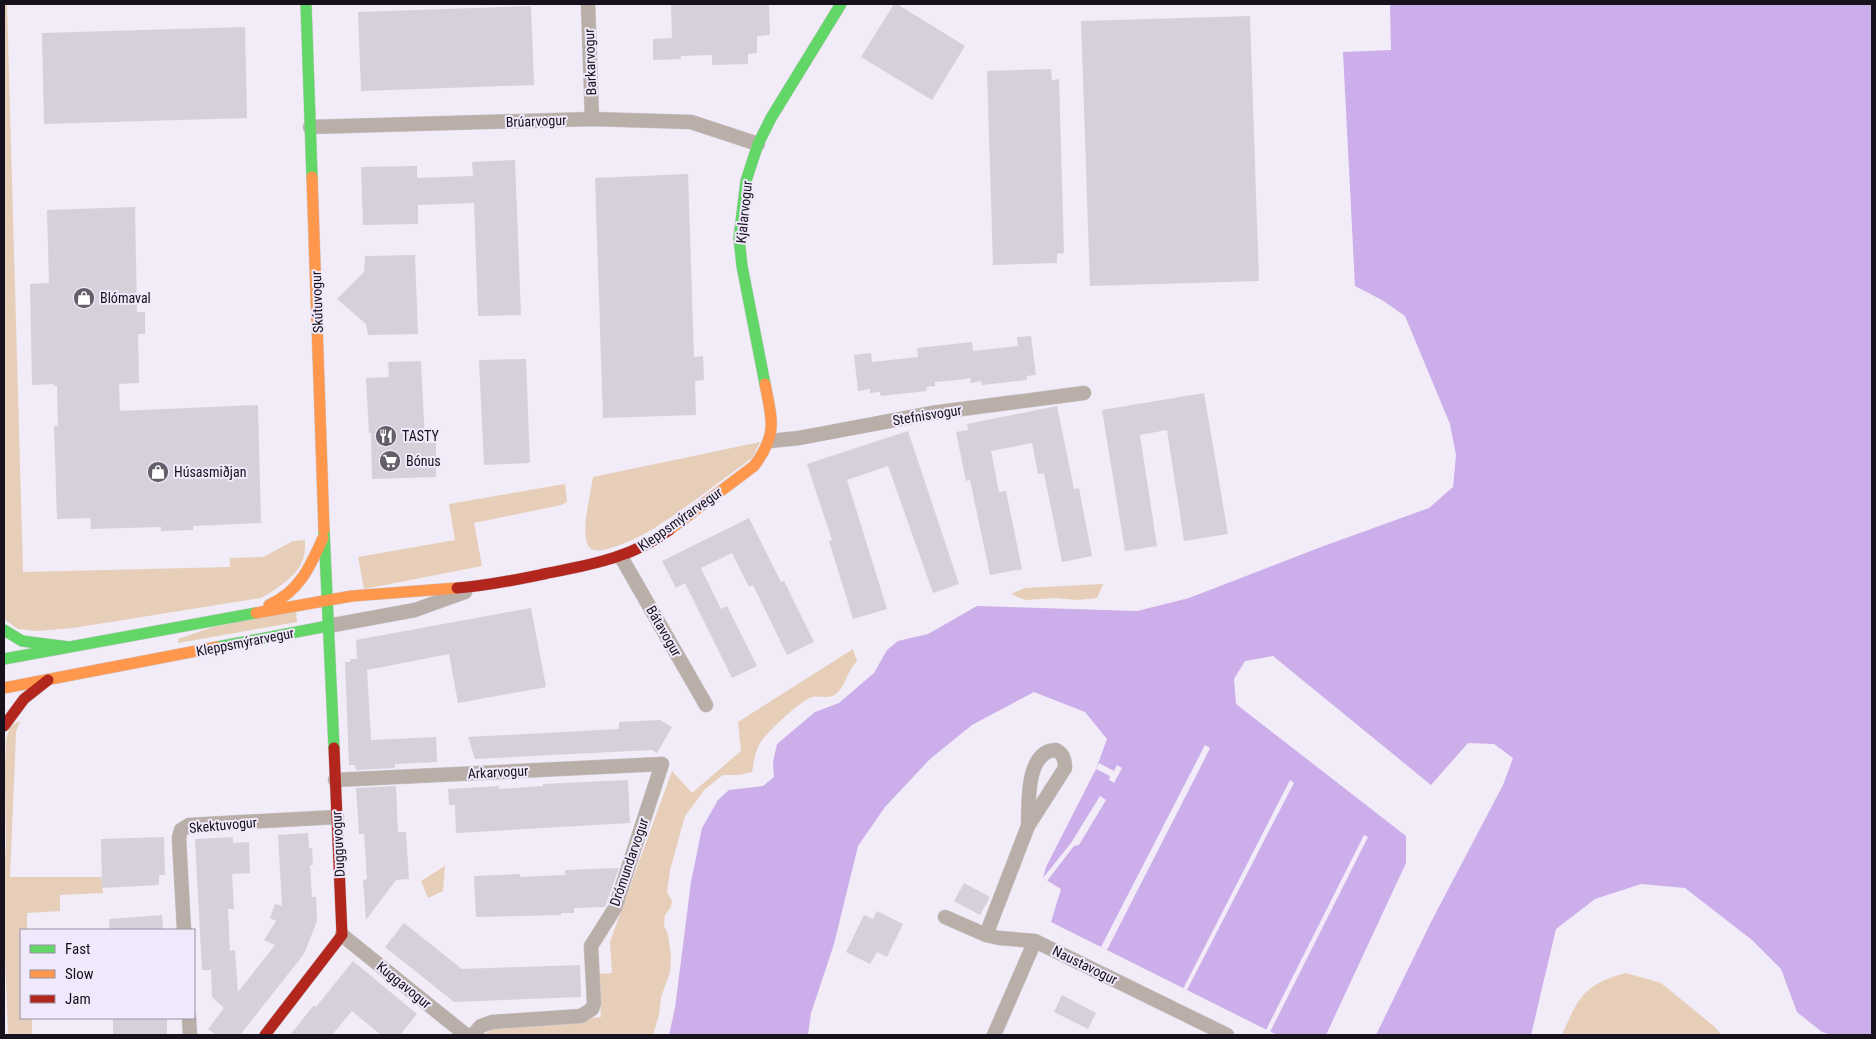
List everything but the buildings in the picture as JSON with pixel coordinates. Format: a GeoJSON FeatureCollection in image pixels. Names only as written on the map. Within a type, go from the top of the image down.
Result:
{"type":"FeatureCollection","features":[{"type":"Feature","properties":{"kind":"main road","name":"Skútuvogur"},"geometry":{"type":"LineString","coordinates":[[306,4],[328,626]]}},
{"type":"Feature","properties":{"kind":"main road","name":"Kjalarvogur"},"geometry":{"type":"LineString","coordinates":[[770,441],[772,420],[746,291],[739,238],[746,181],[758,144],[771,118],[841,4]]}},
{"type":"Feature","properties":{"kind":"main road","name":"Kleppsmýrarvegur"},"geometry":{"type":"LineString","coordinates":[[4,660],[327,600],[484,586],[586,566],[621,557],[656,540],[754,466],[770,441]]}},
{"type":"Feature","properties":{"kind":"main road"},"geometry":{"type":"LineString","coordinates":[[241,616],[278,602],[298,587],[325,535]]}},
{"type":"Feature","properties":{"kind":"main road","name":"Kleppsmýrarvegur"},"geometry":{"type":"LineString","coordinates":[[4,688],[328,626]]}},
{"type":"Feature","properties":{"kind":"main road","name":"Dugguvogur"},"geometry":{"type":"LineString","coordinates":[[328,626],[342,935]]}},
{"type":"Feature","properties":{"kind":"main road"},"geometry":{"type":"LineString","coordinates":[[4,630],[22,641],[70,647]]}},
{"type":"Feature","properties":{"kind":"main road"},"geometry":{"type":"LineString","coordinates":[[4,726],[24,699],[48,680]]}},
{"type":"Feature","properties":{"kind":"main road"},"geometry":{"type":"LineString","coordinates":[[265,1035],[342,935]]}},
{"type":"Feature","properties":{"kind":"street","name":"Barkarvogur"},"geometry":{"type":"LineString","coordinates":[[588,4],[592,120]]}},
{"type":"Feature","properties":{"kind":"street","name":"Brúarvogur"},"geometry":{"type":"LineString","coordinates":[[310,127],[592,120],[691,122],[758,144]]}},
{"type":"Feature","properties":{"kind":"street","name":"Stefnisvogur"},"geometry":{"type":"LineString","coordinates":[[770,441],[799,438],[932,413],[1084,393]]}},
{"type":"Feature","properties":{"kind":"street","name":"Bátavogur"},"geometry":{"type":"LineString","coordinates":[[621,557],[706,705]]}},
{"type":"Feature","properties":{"kind":"street","name":"Kleppsmýrarvegur"},"geometry":{"type":"LineString","coordinates":[[328,626],[415,610],[484,586]]}},
{"type":"Feature","properties":{"kind":"street"},"geometry":{"type":"LineString","coordinates":[[986,935],[1028,826],[1065,768],[1062,754],[1056,750],[1045,753],[1032,773],[1028,826]]}},
{"type":"Feature","properties":{"kind":"street","name":"Arkarvogur"},"geometry":{"type":"LineString","coordinates":[[335,780],[662,764]]}},
{"type":"Feature","properties":{"kind":"street","name":"Drómundarvogur"},"geometry":{"type":"LineString","coordinates":[[473,1035],[481,1026],[492,1022],[581,1016],[592,1009],[594,1003],[591,946],[615,908],[662,764]]}},
{"type":"Feature","properties":{"kind":"street","name":"Skektuvogur"},"geometry":{"type":"LineString","coordinates":[[184,929],[179,838],[181,830],[189,826],[337,817]]}},
{"type":"Feature","properties":{"kind":"street"},"geometry":{"type":"LineString","coordinates":[[945,918],[986,935],[999,938],[1035,940]]}},
{"type":"Feature","properties":{"kind":"street","name":"Kuggavogur"},"geometry":{"type":"LineString","coordinates":[[342,935],[466,1035]]}},
{"type":"Feature","properties":{"kind":"street","name":"Naustavogur"},"geometry":{"type":"LineString","coordinates":[[994,1035],[1035,940],[1227,1035]]}},
{"type":"Feature","properties":{"kind":"street"},"geometry":{"type":"LineString","coordinates":[[189,1019],[190,1035]]}},
{"type":"Feature","properties":{"kind":"shaded area"},"geometry":{"type":"Polygon","coordinates":[[[4,4],[7,4],[23,572],[230,567],[230,558],[263,557],[293,541],[305,540],[303,558],[298,569],[284,583],[261,598],[73,628],[37,631],[18,629],[4,619],[4,4]]]}},
{"type":"Feature","properties":{"kind":"shaded area"},"geometry":{"type":"Polygon","coordinates":[[[1390,4],[1872,4],[1872,1035],[1832,1035],[1822,1032],[1797,1012],[1781,969],[1752,940],[1685,888],[1641,884],[1595,899],[1556,929],[1531,1035],[1376,1035],[1431,922],[1503,785],[1513,758],[1494,744],[1468,743],[1431,785],[1273,656],[1245,661],[1234,679],[1236,704],[1406,836],[1406,863],[1326,1035],[1277,1035],[1051,922],[1061,889],[1043,878],[1046,867],[1096,769],[1107,739],[1085,712],[1034,692],[972,725],[930,759],[885,807],[858,846],[834,944],[811,1013],[808,1035],[669,1035],[675,1008],[691,882],[702,828],[718,800],[729,790],[763,786],[774,777],[773,762],[777,744],[815,712],[839,703],[874,673],[887,650],[898,641],[928,634],[977,606],[1137,611],[1189,598],[1429,508],[1453,487],[1456,455],[1450,424],[1405,316],[1382,300],[1355,286],[1343,52],[1391,50],[1390,4]]]}},
{"type":"Feature","properties":{"kind":"shaded area"},"geometry":{"type":"Polygon","coordinates":[[[760,442],[752,458],[656,527],[643,535],[612,548],[595,550],[590,548],[587,542],[586,525],[593,477],[760,442]]]}},
{"type":"Feature","properties":{"kind":"shaded area"},"geometry":{"type":"Polygon","coordinates":[[[565,484],[567,502],[561,505],[474,523],[482,566],[364,589],[358,557],[455,540],[449,504],[565,484]]]}},
{"type":"Feature","properties":{"kind":"shaded area"},"geometry":{"type":"Polygon","coordinates":[[[1103,584],[1097,598],[1025,600],[1011,594],[1025,588],[1103,584]]]}},
{"type":"Feature","properties":{"kind":"shaded area"},"geometry":{"type":"Polygon","coordinates":[[[296,611],[297,622],[178,643],[178,639],[213,627],[296,611]]]}},
{"type":"Feature","properties":{"kind":"shaded area"},"geometry":{"type":"Polygon","coordinates":[[[853,649],[857,661],[837,693],[828,697],[812,697],[792,710],[760,743],[752,772],[739,775],[723,775],[705,789],[685,816],[670,870],[667,892],[672,901],[671,907],[665,915],[664,926],[668,934],[671,957],[670,972],[661,997],[659,1015],[653,1035],[484,1035],[492,1029],[499,1027],[590,1020],[590,1018],[601,1017],[598,974],[612,973],[610,942],[672,771],[692,793],[741,751],[738,722],[853,649]]]}},
{"type":"Feature","properties":{"kind":"shaded area"},"geometry":{"type":"Polygon","coordinates":[[[20,721],[16,732],[10,877],[101,877],[103,893],[60,895],[60,911],[27,913],[27,929],[20,929],[20,1019],[32,1019],[32,1035],[8,1035],[4,870],[6,847],[6,740],[10,726],[20,721]]]}},
{"type":"Feature","properties":{"kind":"shaded area"},"geometry":{"type":"Polygon","coordinates":[[[445,866],[443,891],[428,898],[421,881],[445,866]]]}},
{"type":"Feature","properties":{"kind":"shaded area"},"geometry":{"type":"Polygon","coordinates":[[[1626,973],[1661,983],[1716,1028],[1721,1035],[1562,1035],[1573,1011],[1584,994],[1601,982],[1626,973]]]}},
{"type":"Feature","properties":{"kind":"pier"},"geometry":{"type":"Polygon","coordinates":[[[1205,745],[1210,748],[1107,950],[1101,947],[1205,745]]]}},
{"type":"Feature","properties":{"kind":"pier"},"geometry":{"type":"Polygon","coordinates":[[[1099,763],[1114,771],[1117,765],[1122,768],[1114,783],[1109,780],[1110,776],[1096,769],[1099,763]]]}},
{"type":"Feature","properties":{"kind":"pier"},"geometry":{"type":"Polygon","coordinates":[[[1290,780],[1294,783],[1187,990],[1183,989],[1290,780]]]}},
{"type":"Feature","properties":{"kind":"pier"},"geometry":{"type":"Polygon","coordinates":[[[1100,796],[1106,800],[1079,845],[1074,846],[1047,881],[1043,878],[1071,843],[1100,796]]]}},
{"type":"Feature","properties":{"kind":"pier"},"geometry":{"type":"Polygon","coordinates":[[[1364,835],[1368,837],[1270,1032],[1266,1030],[1364,835]]]}},
{"type":"Feature","properties":{"kind":"traffic: fast"},"geometry":{"type":"LineString","coordinates":[[306,4],[312,177]]}},
{"type":"Feature","properties":{"kind":"traffic: fast"},"geometry":{"type":"LineString","coordinates":[[765,384],[742,266],[739,238],[746,181],[758,144],[771,118],[841,4]]}},
{"type":"Feature","properties":{"kind":"traffic: fast"},"geometry":{"type":"LineString","coordinates":[[324,530],[334,748]]}},
{"type":"Feature","properties":{"kind":"traffic: fast"},"geometry":{"type":"LineString","coordinates":[[4,659],[256,613]]}},
{"type":"Feature","properties":{"kind":"traffic: fast"},"geometry":{"type":"LineString","coordinates":[[217,647],[328,626]]}},
{"type":"Feature","properties":{"kind":"traffic: fast"},"geometry":{"type":"LineString","coordinates":[[4,630],[22,641],[69,647]]}},
{"type":"Feature","properties":{"kind":"traffic: slow"},"geometry":{"type":"LineString","coordinates":[[312,177],[324,530]]}},
{"type":"Feature","properties":{"kind":"traffic: slow"},"geometry":{"type":"LineString","coordinates":[[669,530],[754,466],[762,455],[767,445],[771,426],[770,408],[765,384]]}},
{"type":"Feature","properties":{"kind":"traffic: slow"},"geometry":{"type":"LineString","coordinates":[[269,605],[279,600],[296,586],[308,569],[323,538]]}},
{"type":"Feature","properties":{"kind":"traffic: slow"},"geometry":{"type":"LineString","coordinates":[[256,613],[352,596],[457,588]]}},
{"type":"Feature","properties":{"kind":"traffic: slow"},"geometry":{"type":"LineString","coordinates":[[4,688],[217,647]]}},
{"type":"Feature","properties":{"kind":"traffic: jam"},"geometry":{"type":"LineString","coordinates":[[457,588],[479,586],[594,564],[625,554],[655,540],[669,530]]}},
{"type":"Feature","properties":{"kind":"traffic: jam"},"geometry":{"type":"LineString","coordinates":[[4,726],[24,699],[48,680]]}},
{"type":"Feature","properties":{"kind":"traffic: jam"},"geometry":{"type":"LineString","coordinates":[[265,1035],[342,935],[334,748]]}},
{"type":"Feature","properties":{"kind":"place","name":"Blómaval"},"geometry":{"type":"Point","coordinates":[84,298]}},
{"type":"Feature","properties":{"kind":"place","name":"TASTY"},"geometry":{"type":"Point","coordinates":[386,436]}},
{"type":"Feature","properties":{"kind":"place","name":"Bónus"},"geometry":{"type":"Point","coordinates":[390,461]}},
{"type":"Feature","properties":{"kind":"place","name":"Húsasmiðjan"},"geometry":{"type":"Point","coordinates":[158,472]}}]}
